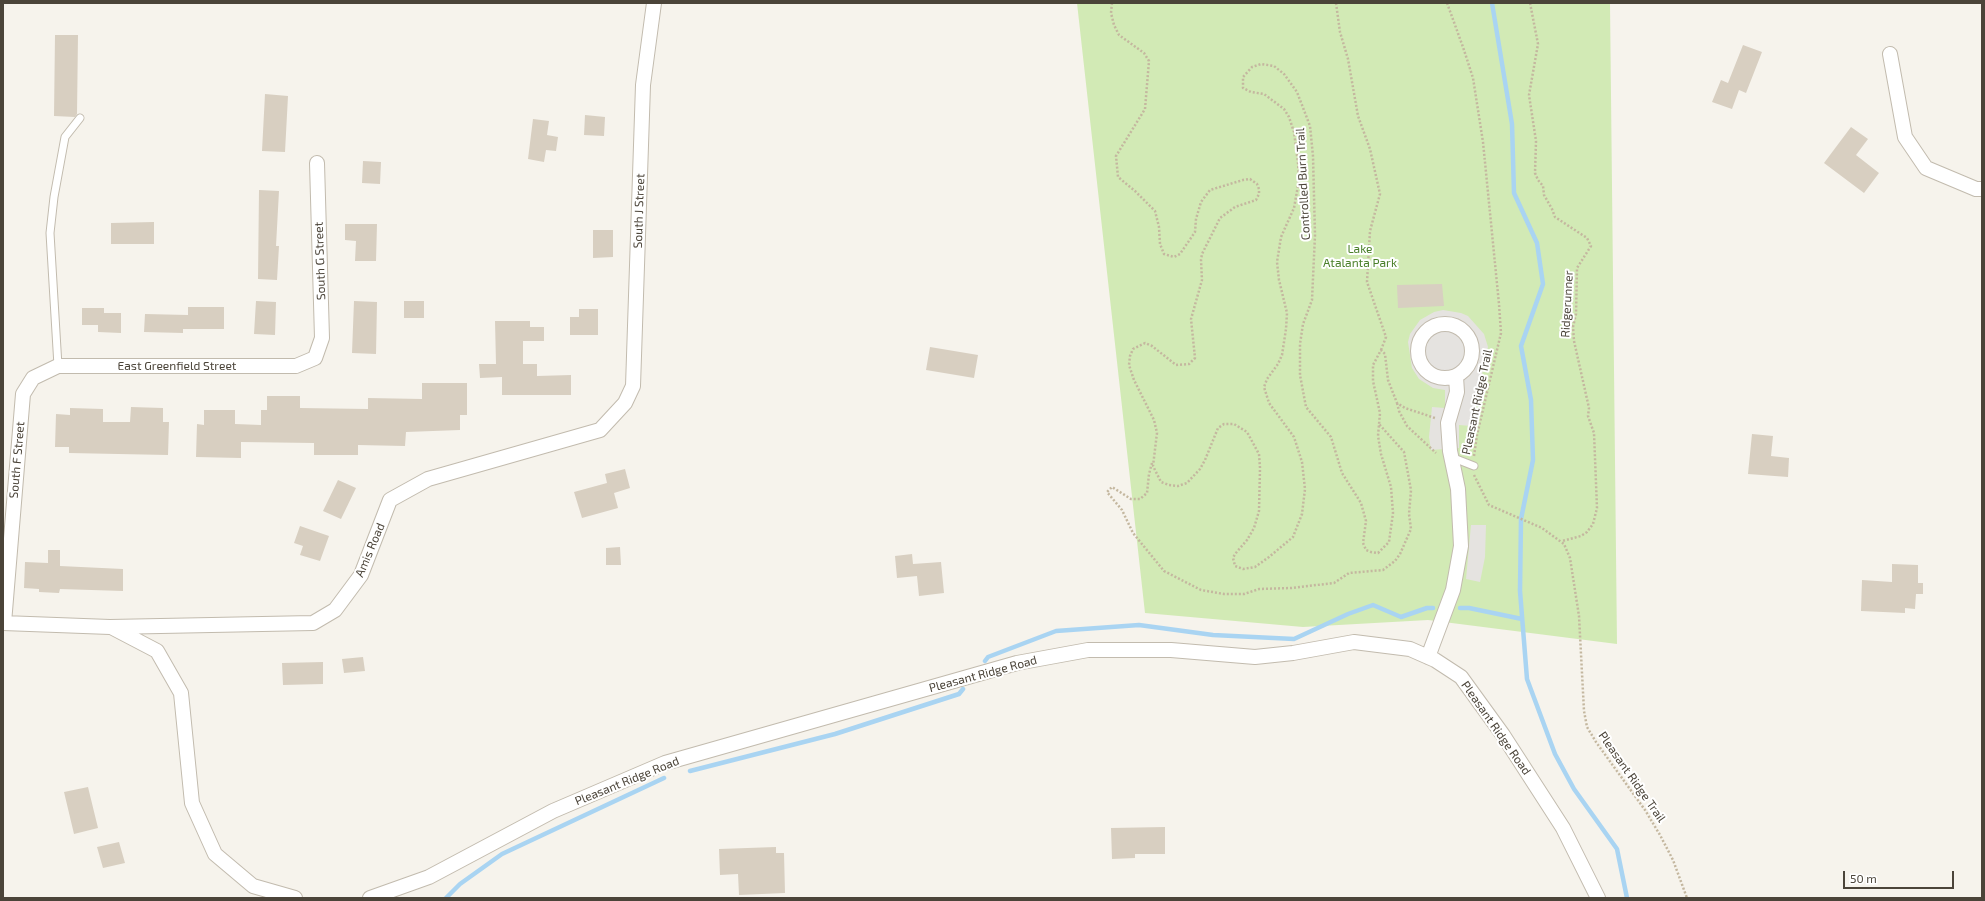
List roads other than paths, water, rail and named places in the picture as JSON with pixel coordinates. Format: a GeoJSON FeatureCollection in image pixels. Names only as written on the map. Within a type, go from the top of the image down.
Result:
{"type":"FeatureCollection","features":[{"type":"Feature","properties":{"kind":"street","name":"South J Street"},"geometry":{"type":"LineString","coordinates":[[615,415],[625,403],[633,386],[643,85],[654,3]]}},
{"type":"Feature","properties":{"kind":"street"},"geometry":{"type":"LineString","coordinates":[[1890,54],[1905,137],[1926,168],[1976,189],[1982,188]]}},
{"type":"Feature","properties":{"kind":"street","name":"South G Street"},"geometry":{"type":"LineString","coordinates":[[315,358],[322,338],[317,162]]}},
{"type":"Feature","properties":{"kind":"street","name":"East Greenfield Street"},"geometry":{"type":"LineString","coordinates":[[39,374],[58,366],[296,366],[315,358]]}},
{"type":"Feature","properties":{"kind":"street","name":"South F Street"},"geometry":{"type":"LineString","coordinates":[[3,623],[23,394],[32,378],[39,374]]}},
{"type":"Feature","properties":{"kind":"street"},"geometry":{"type":"LineString","coordinates":[[1428,657],[1453,590],[1461,546],[1458,489],[1452,462],[1448,423],[1457,392],[1456,376]]}},
{"type":"Feature","properties":{"kind":"street","name":"Amis Road"},"geometry":{"type":"LineString","coordinates":[[110,627],[313,623],[335,610],[362,575],[390,500],[428,479],[600,430],[615,415]]}},
{"type":"Feature","properties":{"kind":"street"},"geometry":{"type":"LineString","coordinates":[[3,623],[110,627],[157,651],[181,693],[192,803],[215,854],[253,886],[295,898]]}},
{"type":"Feature","properties":{"kind":"street","name":"Pleasant Ridge Road"},"geometry":{"type":"LineString","coordinates":[[370,898],[429,877],[553,811],[665,763],[1017,663],[1088,650],[1171,650],[1254,657],[1293,654],[1354,642],[1410,649],[1428,657],[1461,677],[1503,735],[1563,828],[1598,898]]}},
{"type":"Feature","properties":{"kind":"lane"},"geometry":{"type":"LineString","coordinates":[[58,366],[50,233],[54,197],[65,137],[80,118]]}},
{"type":"Feature","properties":{"kind":"lane"},"geometry":{"type":"LineString","coordinates":[[1452,462],[1474,466]]}},
{"type":"Feature","properties":{"kind":"waterway"},"geometry":{"type":"LineString","coordinates":[[1492,3],[1512,124],[1514,193],[1537,243],[1543,284],[1521,346],[1531,400],[1533,460],[1521,519],[1520,591],[1527,679],[1555,754],[1574,789],[1617,849],[1627,898]]}},
{"type":"Feature","properties":{"kind":"waterway"},"geometry":{"type":"LineString","coordinates":[[985,661],[988,657],[1056,631],[1139,625],[1213,635],[1294,639],[1348,614],[1373,605],[1401,617],[1427,608],[1433,608]]}},
{"type":"Feature","properties":{"kind":"waterway"},"geometry":{"type":"LineString","coordinates":[[1460,608],[1469,608],[1522,619]]}},
{"type":"Feature","properties":{"kind":"waterway"},"geometry":{"type":"LineString","coordinates":[[690,771],[835,734],[959,694],[963,689]]}},
{"type":"Feature","properties":{"kind":"waterway"},"geometry":{"type":"LineString","coordinates":[[446,898],[460,884],[502,854],[664,778]]}},
{"type":"Feature","properties":{"kind":"park label","name":"Lake Atalanta Park"},"geometry":{"type":"Point","coordinates":[1360,256]}}]}
